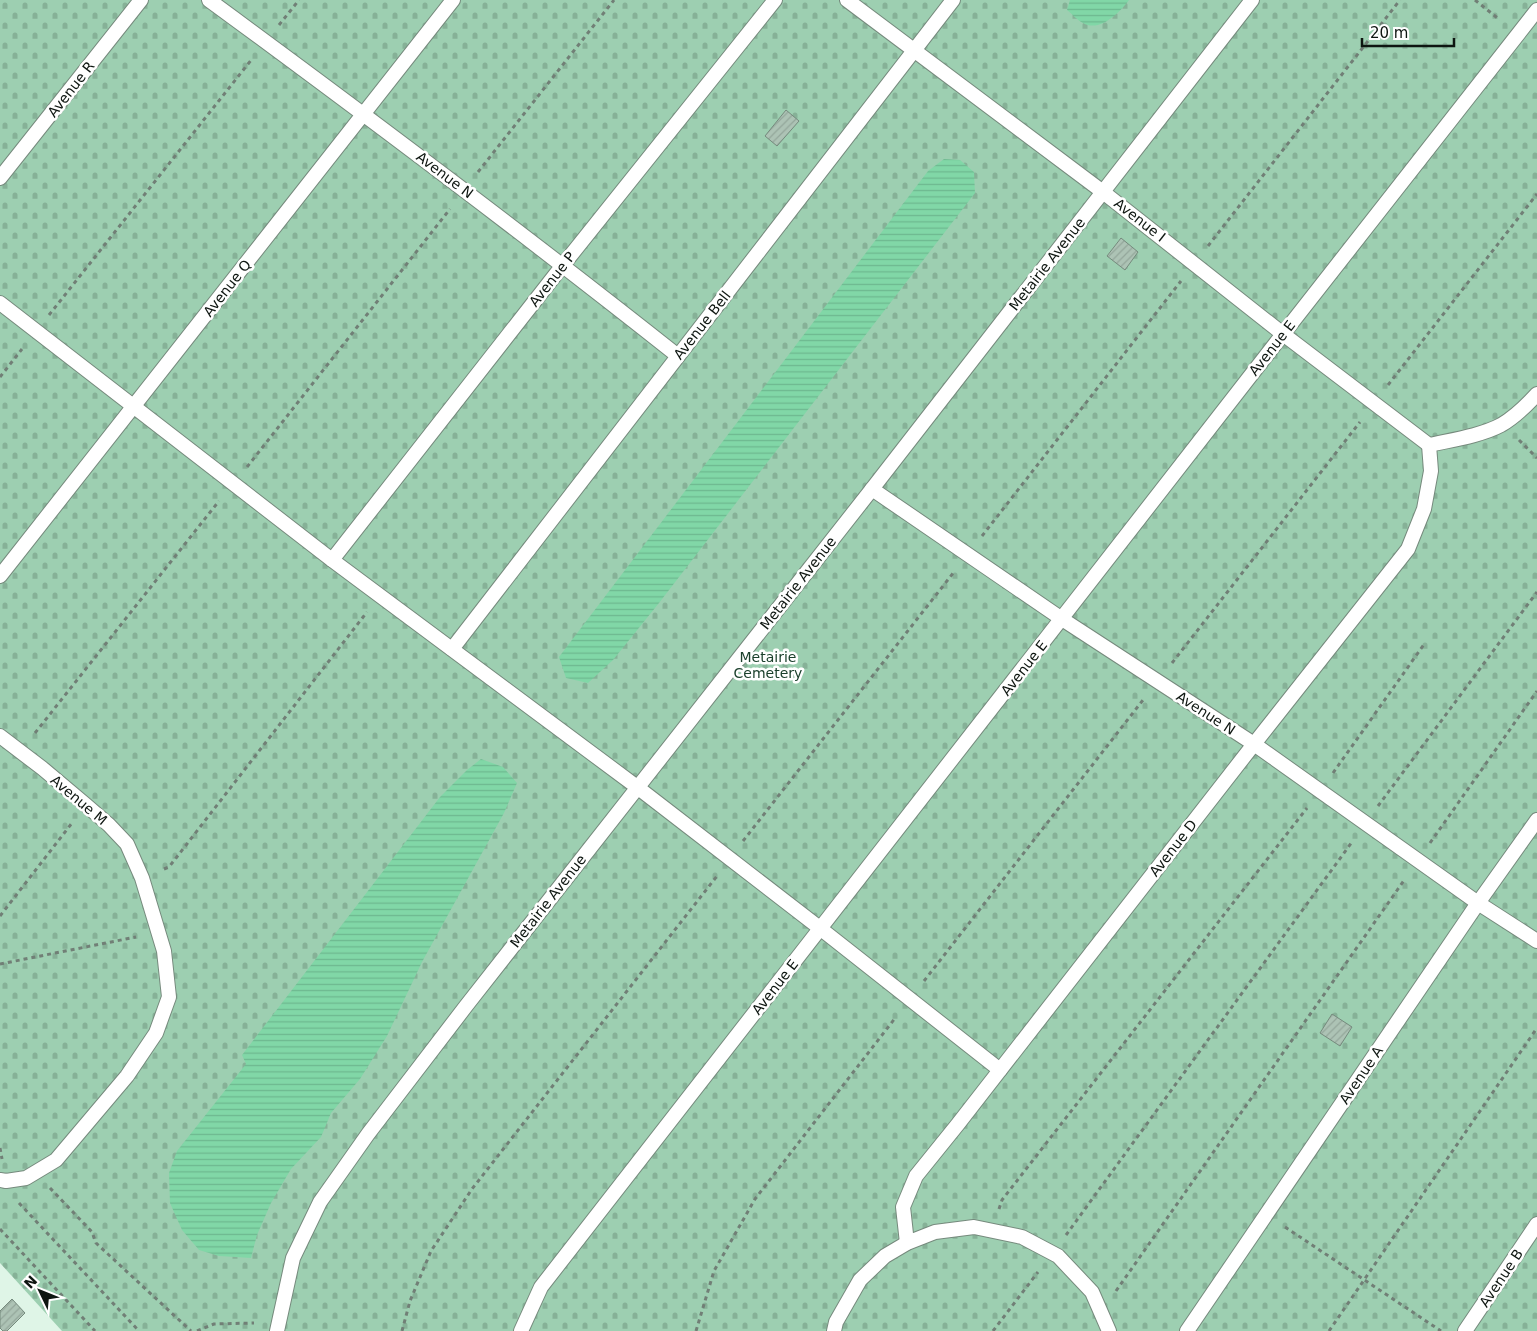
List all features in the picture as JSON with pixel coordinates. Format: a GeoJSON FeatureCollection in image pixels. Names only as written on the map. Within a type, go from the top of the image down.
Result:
{"type":"FeatureCollection","features":[{"type":"Feature","properties":{"kind":"lane","name":"Avenue R"},"geometry":{"type":"LineString","coordinates":[[0,178],[141,0]]}},
{"type":"Feature","properties":{"kind":"lane","name":"Avenue N"},"geometry":{"type":"LineString","coordinates":[[209,0],[364,114],[563,265],[678,356]]}},
{"type":"Feature","properties":{"kind":"lane","name":"Avenue Q"},"geometry":{"type":"LineString","coordinates":[[0,576],[453,0]]}},
{"type":"Feature","properties":{"kind":"lane","name":"Avenue P"},"geometry":{"type":"LineString","coordinates":[[332,560],[563,265],[775,0]]}},
{"type":"Feature","properties":{"kind":"lane","name":"Avenue I"},"geometry":{"type":"LineString","coordinates":[[847,0],[1103,192],[1283,334],[1429,445]]}},
{"type":"Feature","properties":{"kind":"lane","name":"Avenue Bell"},"geometry":{"type":"LineString","coordinates":[[452,649],[953,0]]}},
{"type":"Feature","properties":{"kind":"lane","name":"Metairie Avenue"},"geometry":{"type":"LineString","coordinates":[[277,1331],[293,1258],[320,1202],[368,1134],[1252,0]]}},
{"type":"Feature","properties":{"kind":"lane","name":"Avenue E"},"geometry":{"type":"LineString","coordinates":[[521,1331],[541,1287],[1537,10]]}},
{"type":"Feature","properties":{"kind":"lane"},"geometry":{"type":"LineString","coordinates":[[0,303],[135,406],[233,485],[730,858],[1000,1070]]}},
{"type":"Feature","properties":{"kind":"lane"},"geometry":{"type":"LineString","coordinates":[[1429,445],[1501,425],[1524,408],[1537,394]]}},
{"type":"Feature","properties":{"kind":"lane","name":"Avenue D"},"geometry":{"type":"LineString","coordinates":[[907,1243],[903,1207],[916,1176],[1408,549],[1424,509],[1431,471],[1429,445]]}},
{"type":"Feature","properties":{"kind":"lane","name":"Avenue N"},"geometry":{"type":"LineString","coordinates":[[872,489],[1062,619],[1254,744],[1478,902],[1537,941]]}},
{"type":"Feature","properties":{"kind":"lane","name":"Avenue M"},"geometry":{"type":"LineString","coordinates":[[0,736],[86,805],[127,844],[142,878],[164,951],[169,997],[156,1033],[127,1076],[56,1160],[26,1178],[0,1180]]}},
{"type":"Feature","properties":{"kind":"lane","name":"Avenue A"},"geometry":{"type":"LineString","coordinates":[[1187,1331],[1478,902],[1537,820]]}},
{"type":"Feature","properties":{"kind":"lane","name":"Avenue B"},"geometry":{"type":"LineString","coordinates":[[1465,1331],[1537,1224]]}},
{"type":"Feature","properties":{"kind":"lane"},"geometry":{"type":"LineString","coordinates":[[834,1331],[836,1322],[860,1280],[885,1256],[907,1243],[935,1232],[974,1227],[1022,1237],[1058,1256],[1092,1292],[1109,1331]]}},
{"type":"Feature","properties":{"kind":"path"},"geometry":{"type":"LineString","coordinates":[[0,377],[299,0]]}},
{"type":"Feature","properties":{"kind":"path"},"geometry":{"type":"LineString","coordinates":[[20,752],[233,485],[614,0]]}},
{"type":"Feature","properties":{"kind":"path"},"geometry":{"type":"LineString","coordinates":[[402,1331],[410,1301],[431,1251],[472,1190],[1400,0]]}},
{"type":"Feature","properties":{"kind":"path"},"geometry":{"type":"LineString","coordinates":[[696,1331],[714,1270],[755,1199],[1537,194]]}},
{"type":"Feature","properties":{"kind":"path"},"geometry":{"type":"LineString","coordinates":[[993,1331],[1053,1253],[1537,592]]}},
{"type":"Feature","properties":{"kind":"path"},"geometry":{"type":"LineString","coordinates":[[142,878],[169,868],[380,596]]}},
{"type":"Feature","properties":{"kind":"path"},"geometry":{"type":"LineString","coordinates":[[993,1231],[1002,1200],[1320,791],[1425,643]]}},
{"type":"Feature","properties":{"kind":"path"},"geometry":{"type":"LineString","coordinates":[[1101,1312],[1537,691]]}},
{"type":"Feature","properties":{"kind":"path"},"geometry":{"type":"LineString","coordinates":[[0,916],[86,805]]}},
{"type":"Feature","properties":{"kind":"path"},"geometry":{"type":"LineString","coordinates":[[0,964],[139,937]]}},
{"type":"Feature","properties":{"kind":"path"},"geometry":{"type":"LineString","coordinates":[[1329,1331],[1537,1028]]}},
{"type":"Feature","properties":{"kind":"path"},"geometry":{"type":"LineString","coordinates":[[50,1188],[92,1232],[96,1243],[191,1331]]}},
{"type":"Feature","properties":{"kind":"path"},"geometry":{"type":"LineString","coordinates":[[19,1202],[139,1331]]}},
{"type":"Feature","properties":{"kind":"path"},"geometry":{"type":"LineString","coordinates":[[1266,1214],[1441,1331]]}},
{"type":"Feature","properties":{"kind":"path"},"geometry":{"type":"LineString","coordinates":[[0,1229],[95,1331]]}},
{"type":"Feature","properties":{"kind":"path"},"geometry":{"type":"LineString","coordinates":[[197,1331],[214,1324],[254,1322]]}},
{"type":"Feature","properties":{"kind":"green space","name":"Metairie Cemetery"},"geometry":{"type":"Polygon","coordinates":[[[0,0],[1537,0],[1537,1331],[62,1331],[0,1263],[0,0]]]}},
{"type":"Feature","properties":{"kind":"shaded area"},"geometry":{"type":"Polygon","coordinates":[[[1070,0],[1129,0],[1109,20],[1096,25],[1089,25],[1081,22],[1067,10],[1070,0]]]}},
{"type":"Feature","properties":{"kind":"shaded area"},"geometry":{"type":"Polygon","coordinates":[[[944,159],[960,160],[974,172],[975,193],[613,660],[588,683],[566,678],[559,657],[928,171],[944,159]]]}},
{"type":"Feature","properties":{"kind":"shaded area"},"geometry":{"type":"Polygon","coordinates":[[[481,759],[503,767],[517,783],[504,813],[422,962],[387,1036],[360,1079],[331,1113],[321,1137],[291,1169],[271,1203],[257,1235],[251,1258],[219,1256],[199,1250],[182,1230],[170,1203],[169,1173],[177,1151],[246,1064],[242,1055],[440,797],[481,759]]]}},
{"type":"Feature","properties":{"kind":"building"},"geometry":{"type":"Polygon","coordinates":[[[786,110],[799,121],[777,146],[765,136],[786,110]]]}},
{"type":"Feature","properties":{"kind":"building"},"geometry":{"type":"Polygon","coordinates":[[[1121,238],[1138,252],[1125,270],[1107,256],[1121,238]]]}},
{"type":"Feature","properties":{"kind":"building"},"geometry":{"type":"Polygon","coordinates":[[[1332,1014],[1352,1027],[1340,1046],[1320,1033],[1332,1014]]]}},
{"type":"Feature","properties":{"kind":"building"},"geometry":{"type":"Polygon","coordinates":[[[12,1299],[25,1313],[7,1331],[3,1331],[0,1328],[0,1311],[12,1299]]]}}]}
